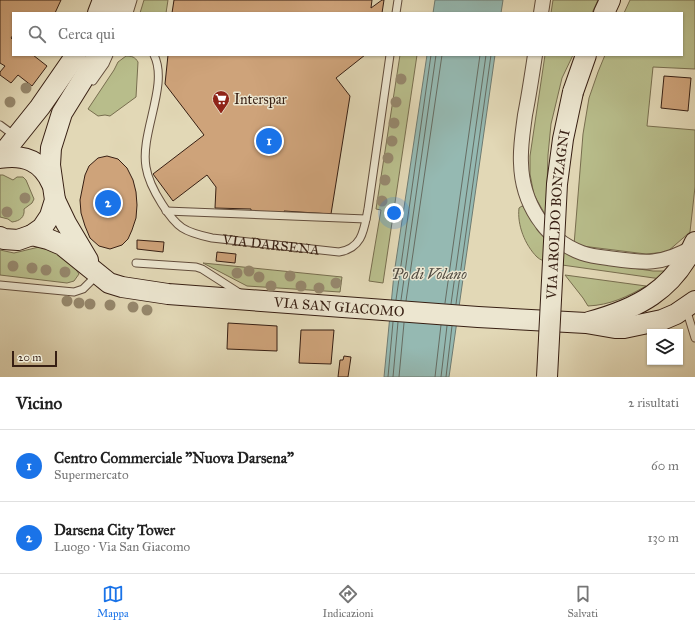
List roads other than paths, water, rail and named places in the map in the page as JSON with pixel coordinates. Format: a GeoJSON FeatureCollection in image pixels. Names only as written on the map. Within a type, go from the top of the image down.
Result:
{"type":"FeatureCollection","features":[{"type":"Feature","properties":{"kind":"main road"},"geometry":{"type":"LineString","coordinates":[[98,12],[104,0]]}},
{"type":"Feature","properties":{"kind":"main road"},"geometry":{"type":"LineString","coordinates":[[117,12],[123,0]]}},
{"type":"Feature","properties":{"kind":"main road"},"geometry":{"type":"LineString","coordinates":[[604,12],[610,0]]}},
{"type":"Feature","properties":{"kind":"main road"},"geometry":{"type":"LineString","coordinates":[[0,158],[40,107],[75,56]]}},
{"type":"Feature","properties":{"kind":"main road"},"geometry":{"type":"LineString","coordinates":[[0,237],[4,239],[18,240],[32,235],[42,228],[50,216],[54,194],[50,165],[51,148],[62,113],[97,56]]}},
{"type":"Feature","properties":{"kind":"main road","name":"VIA AROLDO BONZAGNI"},"geometry":{"type":"LineString","coordinates":[[547,377],[557,184],[563,139],[573,92],[586,56]]}},
{"type":"Feature","properties":{"kind":"main road"},"geometry":{"type":"LineString","coordinates":[[0,158],[13,156],[29,159],[41,167],[49,177],[54,194]]}},
{"type":"Feature","properties":{"kind":"main road","name":"VIA SAN GIACOMO"},"geometry":{"type":"LineString","coordinates":[[54,194],[75,240],[98,275]]}},
{"type":"Feature","properties":{"kind":"main road","name":"VIA SAN GIACOMO"},"geometry":{"type":"LineString","coordinates":[[32,235],[48,239],[62,245],[109,283],[122,287],[168,294],[335,307],[586,323]]}},
{"type":"Feature","properties":{"kind":"main road"},"geometry":{"type":"LineString","coordinates":[[586,323],[611,316],[647,300],[658,292],[683,263],[694,244]]}},
{"type":"Feature","properties":{"kind":"main road"},"geometry":{"type":"LineString","coordinates":[[586,323],[607,328],[624,328],[662,320],[688,309]]}},
{"type":"Feature","properties":{"kind":"street"},"geometry":{"type":"LineString","coordinates":[[541,12],[543,0]]}},
{"type":"Feature","properties":{"kind":"street"},"geometry":{"type":"LineString","coordinates":[[535,56],[522,137],[520,162],[523,182],[528,198],[535,214],[547,231],[562,243],[582,253],[640,262],[669,259],[694,244]]}},
{"type":"Feature","properties":{"kind":"lane"},"geometry":{"type":"LineString","coordinates":[[129,12],[133,0]]}},
{"type":"Feature","properties":{"kind":"lane"},"geometry":{"type":"LineString","coordinates":[[396,12],[398,0]]}},
{"type":"Feature","properties":{"kind":"lane"},"geometry":{"type":"LineString","coordinates":[[62,113],[102,69],[108,56]]}},
{"type":"Feature","properties":{"kind":"lane","name":"VIA DARSENA"},"geometry":{"type":"LineString","coordinates":[[154,56],[158,72],[157,90],[145,147],[146,167],[150,183],[171,219],[180,227],[194,234],[212,238],[338,252],[347,251],[357,244],[366,219],[390,56]]}},
{"type":"Feature","properties":{"kind":"lane"},"geometry":{"type":"LineString","coordinates":[[0,125],[17,138]]}},
{"type":"Feature","properties":{"kind":"lane","name":"VIA DARSENA"},"geometry":{"type":"LineString","coordinates":[[166,211],[366,219]]}},
{"type":"Feature","properties":{"kind":"lane"},"geometry":{"type":"LineString","coordinates":[[136,263],[196,267],[234,288],[250,300]]}},
{"type":"Feature","properties":{"kind":"lane"},"geometry":{"type":"LineString","coordinates":[[0,285],[74,292],[83,289],[98,275]]}},
{"type":"Feature","properties":{"kind":"lane"},"geometry":{"type":"LineString","coordinates":[[688,309],[695,338]]}},
{"type":"Feature","properties":{"kind":"water"},"geometry":{"type":"Polygon","coordinates":[[[435,0],[503,0],[501,12],[433,12],[435,0]]]}},
{"type":"Feature","properties":{"kind":"water","name":"Po di Volano"},"geometry":{"type":"Polygon","coordinates":[[[427,56],[495,56],[449,377],[384,377],[394,274],[427,56]]]}},
{"type":"Feature","properties":{"kind":"place","name":"Interspar"},"geometry":{"type":"Point","coordinates":[221,114]}},
{"type":"Feature","properties":{"kind":"place","name":"Centro Commerciale \"Nuova Darsena\""},"geometry":{"type":"Point","coordinates":[269,141]}},
{"type":"Feature","properties":{"kind":"place","name":"Darsena City Tower"},"geometry":{"type":"Point","coordinates":[108,203]}}]}
